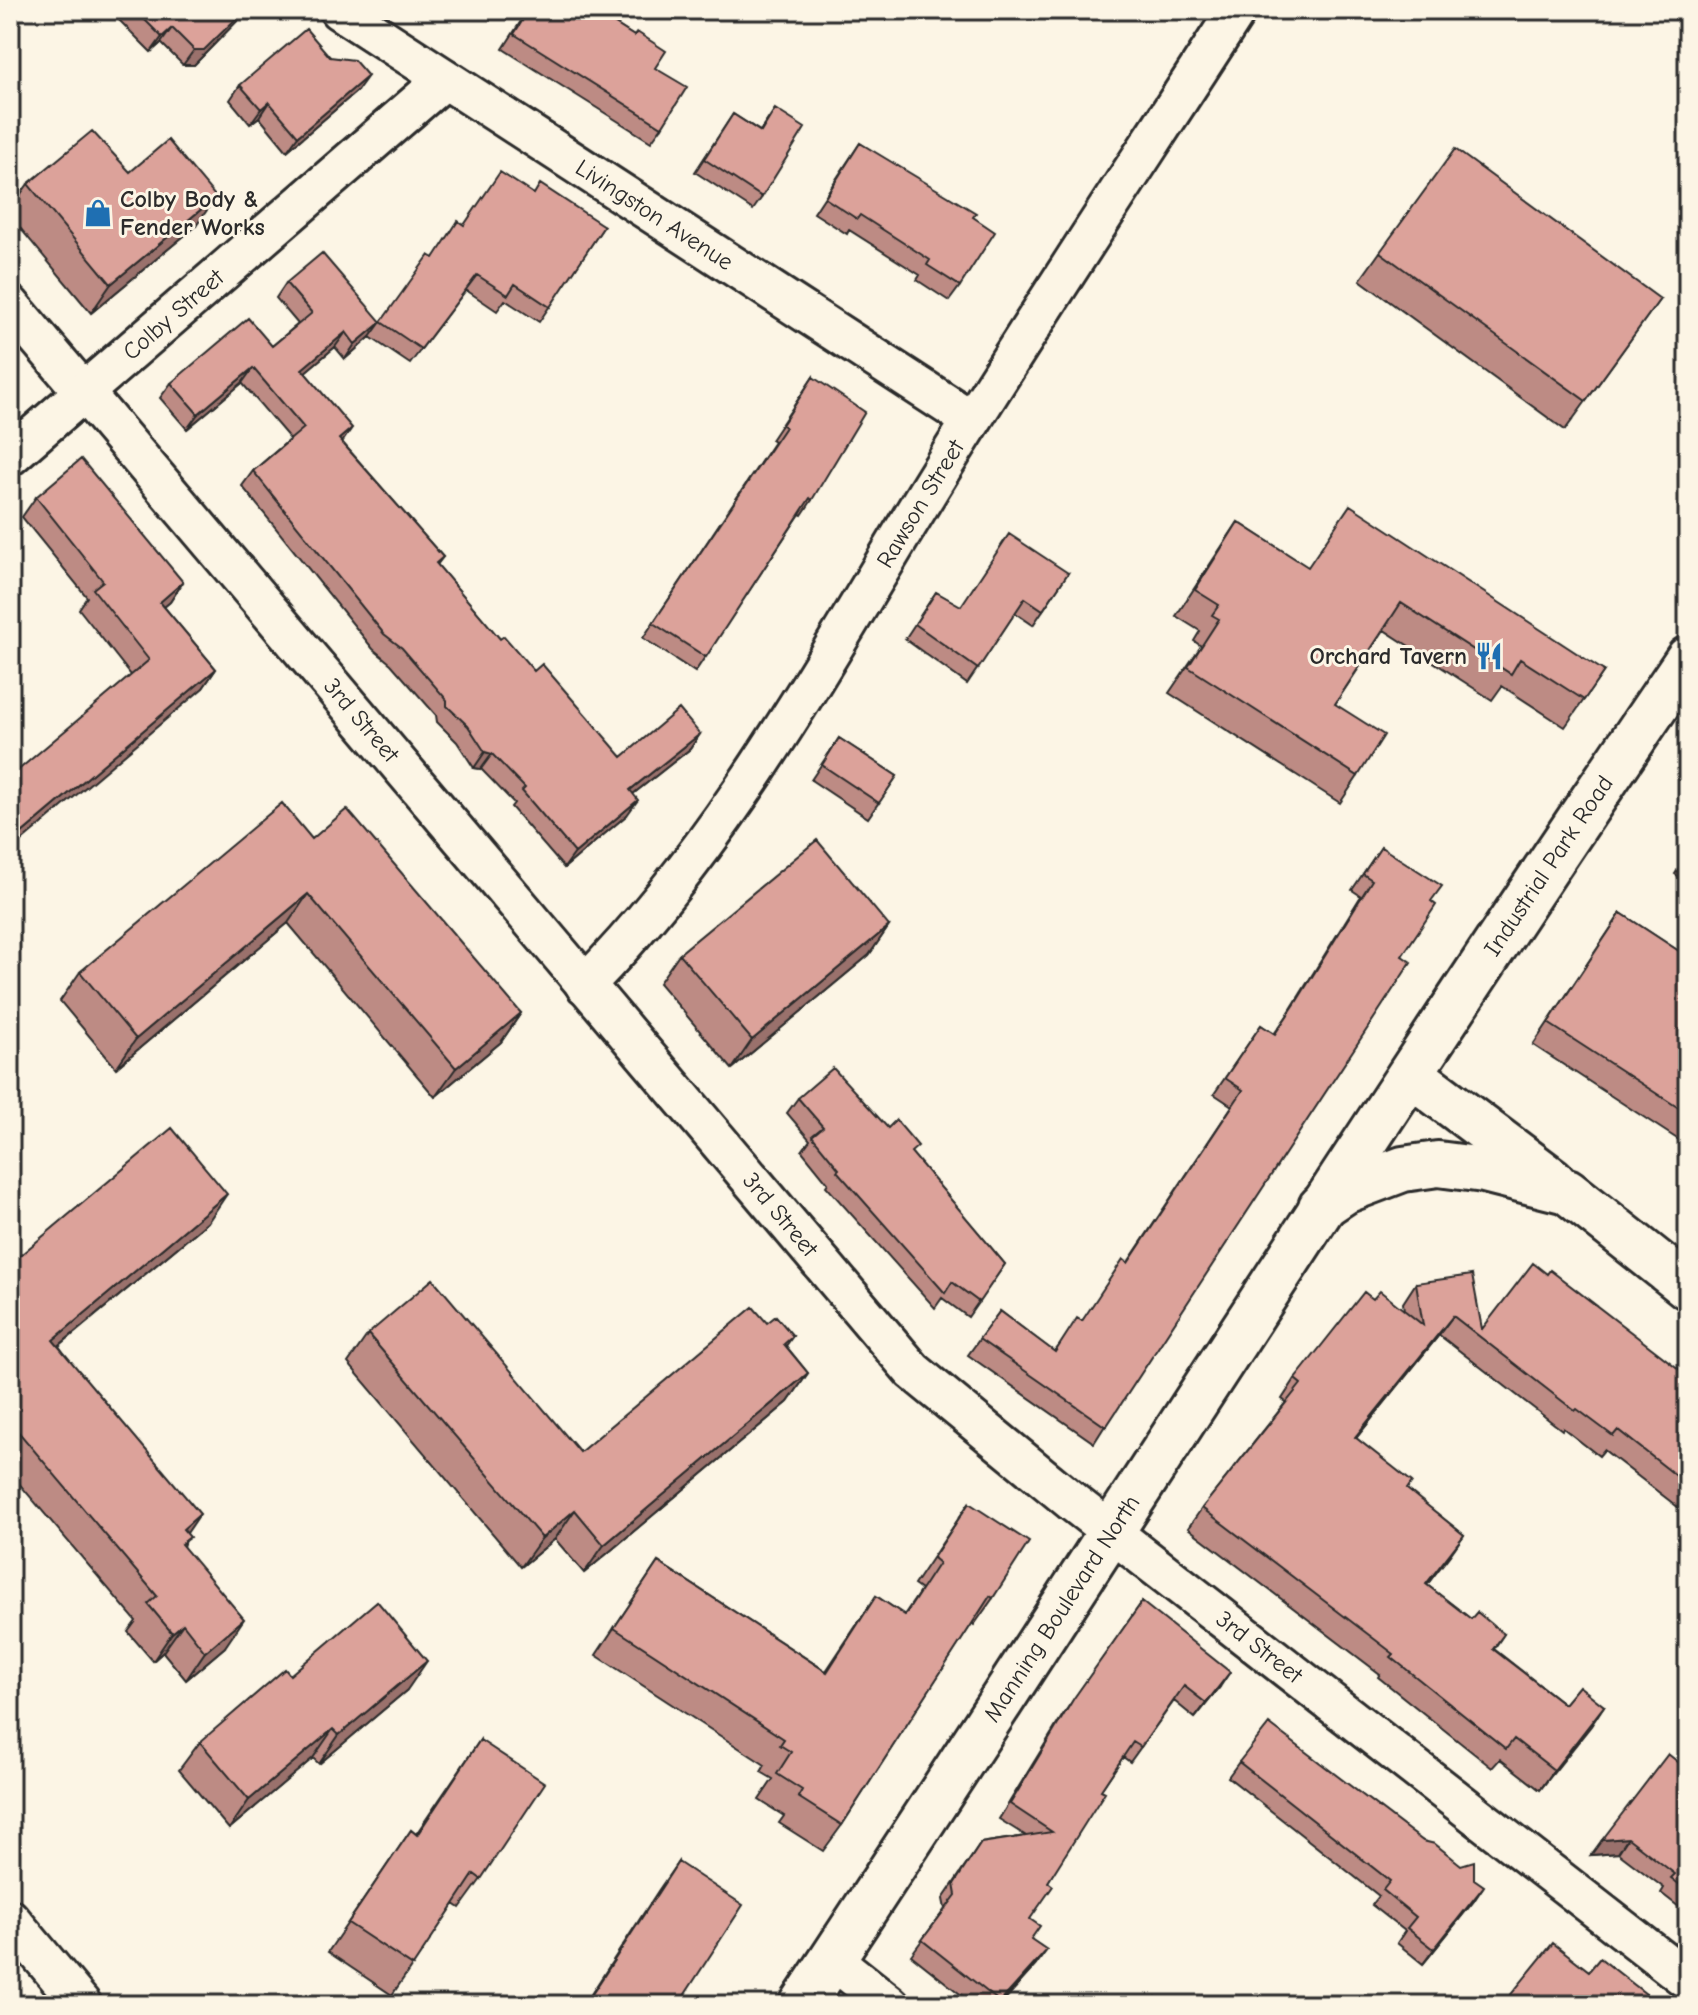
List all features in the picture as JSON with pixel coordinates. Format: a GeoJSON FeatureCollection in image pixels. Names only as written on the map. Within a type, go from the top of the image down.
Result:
{"type":"FeatureCollection","features":[{"type":"Feature","properties":{"kind":"street","name":"Livingston Avenue"},"geometry":{"type":"LineString","coordinates":[[339,10],[971,420]]}},
{"type":"Feature","properties":{"kind":"street","name":"Rawson Street"},"geometry":{"type":"LineString","coordinates":[[585,985],[670,892],[754,774],[971,420],[1237,10]]}},
{"type":"Feature","properties":{"kind":"street","name":"Colby Street"},"geometry":{"type":"LineString","coordinates":[[10,456],[445,79]]}},
{"type":"Feature","properties":{"kind":"street","name":"3rd Street"},"geometry":{"type":"LineString","coordinates":[[10,305],[899,1357],[941,1397],[1113,1533],[1688,1980]]}},
{"type":"Feature","properties":{"kind":"street","name":"Industrial Park Road"},"geometry":{"type":"LineString","coordinates":[[1412,1075],[1688,659]]}},
{"type":"Feature","properties":{"kind":"street"},"geometry":{"type":"LineString","coordinates":[[1412,1075],[1567,1191]]}},
{"type":"Feature","properties":{"kind":"street","name":"Manning Boulevard North"},"geometry":{"type":"LineString","coordinates":[[802,2005],[1113,1533],[1319,1209],[1412,1075]]}},
{"type":"Feature","properties":{"kind":"street","name":"Manning Boulevard North"},"geometry":{"type":"LineString","coordinates":[[1319,1209],[1345,1191],[1403,1169],[1438,1164],[1484,1170],[1567,1191],[1688,1287]]}},
{"type":"Feature","properties":{"kind":"street"},"geometry":{"type":"LineString","coordinates":[[10,1919],[82,2005]]}},
{"type":"Feature","properties":{"kind":"street"},"geometry":{"type":"LineString","coordinates":[[832,1959],[890,2005]]}},
{"type":"Feature","properties":{"kind":"building"},"geometry":{"type":"Polygon","coordinates":[[[135,10],[245,10],[204,50],[194,50],[172,28],[162,37],[135,10]]]}},
{"type":"Feature","properties":{"kind":"building"},"geometry":{"type":"Polygon","coordinates":[[[529,10],[593,10],[634,36],[637,32],[666,51],[655,68],[687,87],[662,127],[514,34],[529,10]]]}},
{"type":"Feature","properties":{"kind":"building"},"geometry":{"type":"Polygon","coordinates":[[[306,29],[330,57],[354,60],[368,76],[298,136],[269,102],[261,109],[240,85],[306,29]]]}},
{"type":"Feature","properties":{"kind":"building"},"geometry":{"type":"Polygon","coordinates":[[[775,109],[805,128],[762,197],[704,159],[733,114],[761,132],[775,109]]]}},
{"type":"Feature","properties":{"kind":"building","name":"Colby Body & Fender Works"},"geometry":{"type":"Polygon","coordinates":[[[92,131],[130,172],[168,140],[216,197],[111,284],[28,184],[92,131]]]}},
{"type":"Feature","properties":{"kind":"building"},"geometry":{"type":"Polygon","coordinates":[[[860,143],[976,213],[973,217],[995,232],[960,286],[927,265],[930,260],[860,215],[857,219],[825,198],[860,143]]]}},
{"type":"Feature","properties":{"kind":"building"},"geometry":{"type":"Polygon","coordinates":[[[1455,149],[1660,299],[1586,401],[1380,252],[1455,149]]]}},
{"type":"Feature","properties":{"kind":"building"},"geometry":{"type":"Polygon","coordinates":[[[500,172],[534,194],[540,184],[604,226],[550,307],[515,284],[508,295],[477,275],[421,349],[381,322],[429,255],[434,258],[458,221],[464,225],[500,172]]]}},
{"type":"Feature","properties":{"kind":"building"},"geometry":{"type":"Polygon","coordinates":[[[322,253],[381,322],[355,344],[346,332],[302,369],[352,428],[339,439],[443,557],[436,563],[500,639],[504,636],[534,671],[542,664],[622,757],[679,709],[700,734],[630,790],[638,800],[575,853],[522,791],[525,788],[492,754],[485,752],[468,726],[447,706],[447,700],[402,648],[384,634],[253,471],[304,428],[253,368],[198,414],[171,383],[248,318],[272,346],[312,313],[286,283],[322,253]]]}},
{"type":"Feature","properties":{"kind":"building"},"geometry":{"type":"Polygon","coordinates":[[[813,377],[865,412],[812,500],[810,498],[706,657],[653,623],[785,427],[782,425],[813,377]]]}},
{"type":"Feature","properties":{"kind":"building"},"geometry":{"type":"Polygon","coordinates":[[[81,459],[183,582],[160,602],[216,669],[10,843],[10,777],[149,660],[93,589],[103,581],[36,497],[81,459]]]}},
{"type":"Feature","properties":{"kind":"building"},"geometry":{"type":"Polygon","coordinates":[[[1350,505],[1604,671],[1584,700],[1520,659],[1511,674],[1401,603],[1335,704],[1384,735],[1358,776],[1188,667],[1219,619],[1212,615],[1219,605],[1195,590],[1238,522],[1308,567],[1350,505]]]}},
{"type":"Feature","properties":{"kind":"building"},"geometry":{"type":"Polygon","coordinates":[[[1009,534],[1068,573],[1043,610],[1025,598],[978,669],[915,624],[936,592],[961,606],[1009,534]]]}},
{"type":"Feature","properties":{"kind":"building"},"geometry":{"type":"Polygon","coordinates":[[[839,738],[897,776],[879,803],[822,765],[839,738]]]}},
{"type":"Feature","properties":{"kind":"building"},"geometry":{"type":"Polygon","coordinates":[[[282,803],[312,839],[347,809],[521,1013],[456,1068],[308,894],[136,1039],[80,972],[282,803]]]}},
{"type":"Feature","properties":{"kind":"building"},"geometry":{"type":"Polygon","coordinates":[[[817,840],[889,926],[752,1040],[679,954],[817,840]]]}},
{"type":"Feature","properties":{"kind":"building"},"geometry":{"type":"Polygon","coordinates":[[[1381,847],[1442,886],[1431,901],[1436,905],[1402,956],[1411,962],[1106,1427],[979,1339],[1000,1311],[1055,1352],[1077,1318],[1082,1321],[1123,1259],[1128,1263],[1243,1090],[1225,1078],[1261,1025],[1275,1034],[1372,880],[1363,874],[1381,847]]]}},
{"type":"Feature","properties":{"kind":"building"},"geometry":{"type":"Polygon","coordinates":[[[1621,913],[1688,957],[1688,1114],[1548,1023],[1621,913]]]}},
{"type":"Feature","properties":{"kind":"building"},"geometry":{"type":"Polygon","coordinates":[[[833,1068],[888,1128],[896,1120],[918,1146],[911,1152],[1005,1264],[979,1302],[952,1282],[945,1293],[837,1171],[839,1169],[812,1136],[823,1127],[798,1098],[833,1068]]]}},
{"type":"Feature","properties":{"kind":"building"},"geometry":{"type":"Polygon","coordinates":[[[172,1128],[227,1194],[53,1340],[200,1514],[183,1529],[190,1537],[181,1544],[244,1619],[205,1652],[183,1624],[172,1633],[148,1604],[157,1596],[10,1422],[10,1264],[172,1128]]]}},
{"type":"Feature","properties":{"kind":"building"},"geometry":{"type":"Polygon","coordinates":[[[1533,1263],[1547,1274],[1550,1270],[1688,1376],[1688,1485],[1618,1430],[1613,1436],[1577,1409],[1575,1411],[1453,1316],[1355,1437],[1412,1482],[1407,1489],[1464,1535],[1426,1584],[1471,1619],[1477,1612],[1504,1634],[1493,1649],[1564,1704],[1579,1686],[1604,1706],[1554,1770],[1514,1739],[1506,1749],[1391,1657],[1394,1654],[1202,1508],[1301,1384],[1295,1379],[1364,1292],[1373,1299],[1380,1291],[1423,1325],[1416,1283],[1472,1275],[1482,1329],[1533,1263]]]}},
{"type":"Feature","properties":{"kind":"building"},"geometry":{"type":"Polygon","coordinates":[[[433,1279],[580,1452],[753,1307],[767,1323],[776,1316],[793,1336],[784,1344],[808,1373],[604,1545],[575,1510],[542,1538],[368,1334],[433,1279]]]}},
{"type":"Feature","properties":{"kind":"building"},"geometry":{"type":"Polygon","coordinates":[[[969,1503],[1029,1542],[993,1598],[990,1596],[842,1825],[798,1797],[802,1790],[777,1774],[791,1752],[780,1745],[784,1739],[614,1628],[658,1562],[827,1672],[876,1596],[905,1615],[939,1563],[933,1558],[969,1503]]]}},
{"type":"Feature","properties":{"kind":"building"},"geometry":{"type":"Polygon","coordinates":[[[377,1601],[427,1661],[339,1735],[333,1729],[249,1800],[200,1742],[285,1669],[290,1675],[377,1601]]]}},
{"type":"Feature","properties":{"kind":"building"},"geometry":{"type":"Polygon","coordinates":[[[1142,1602],[1230,1672],[1206,1703],[1184,1686],[1141,1747],[1133,1742],[1101,1790],[1105,1792],[1048,1882],[1053,1886],[1030,1919],[1040,1926],[1031,1939],[1047,1950],[1000,2002],[922,1940],[956,1895],[954,1884],[981,1843],[1052,1832],[1010,1804],[1074,1698],[1142,1602]]]}},
{"type":"Feature","properties":{"kind":"building"},"geometry":{"type":"Polygon","coordinates":[[[1269,1724],[1423,1841],[1435,1844],[1461,1865],[1474,1861],[1474,1879],[1484,1886],[1434,1949],[1407,1928],[1416,1917],[1383,1890],[1390,1881],[1239,1762],[1269,1724]]]}},
{"type":"Feature","properties":{"kind":"building"},"geometry":{"type":"Polygon","coordinates":[[[480,1740],[545,1783],[481,1879],[474,1874],[413,1966],[348,1923],[411,1830],[417,1835],[480,1740]]]}},
{"type":"Feature","properties":{"kind":"building"},"geometry":{"type":"Polygon","coordinates":[[[1668,1754],[1688,1770],[1688,1891],[1671,1878],[1675,1874],[1628,1838],[1602,1840],[1668,1754]]]}},
{"type":"Feature","properties":{"kind":"building"},"geometry":{"type":"Polygon","coordinates":[[[678,1862],[743,1905],[678,2005],[585,2005],[678,1862]]]}},
{"type":"Feature","properties":{"kind":"building"},"geometry":{"type":"Polygon","coordinates":[[[1553,1943],[1589,1971],[1600,1958],[1660,2005],[1504,2003],[1553,1943]]]}},
{"type":"Feature","properties":{"kind":"building"},"geometry":{"type":"Polygon","coordinates":[[[1156,1997],[1166,2005],[1149,2005],[1156,1997]]]}},
{"type":"Feature","properties":{"kind":"place","name":"Colby Body & Fender Works"},"geometry":{"type":"Point","coordinates":[98,213]}},
{"type":"Feature","properties":{"kind":"place","name":"Orchard Tavern"},"geometry":{"type":"Point","coordinates":[1489,656]}}]}
